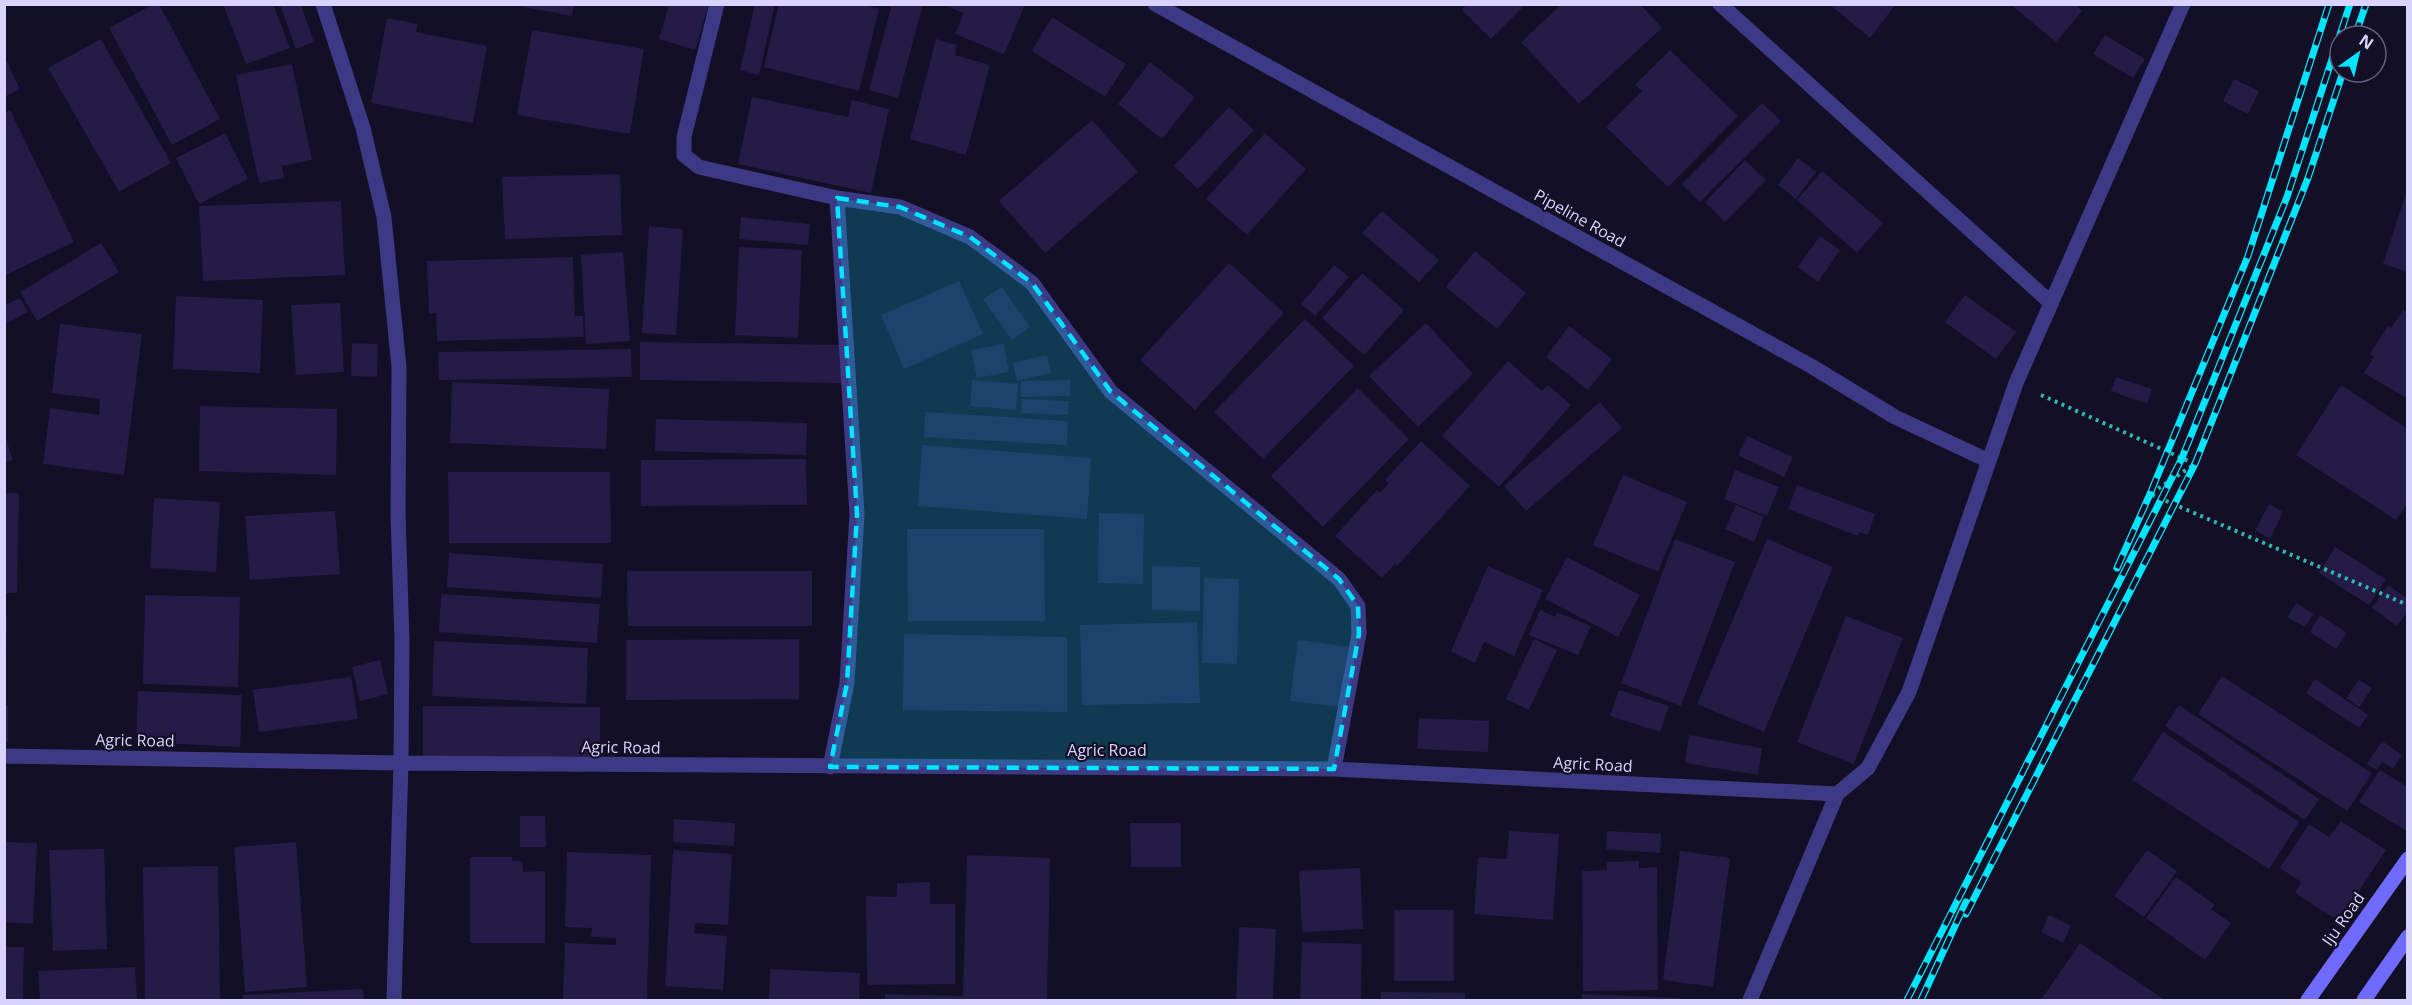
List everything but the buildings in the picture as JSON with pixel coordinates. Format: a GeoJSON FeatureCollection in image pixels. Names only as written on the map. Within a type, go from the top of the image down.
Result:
{"type":"FeatureCollection","features":[{"type":"Feature","properties":{"kind":"main road","name":"Iju Road"},"geometry":{"type":"LineString","coordinates":[[2308,1000],[2408,858]]}},
{"type":"Feature","properties":{"kind":"main road"},"geometry":{"type":"LineString","coordinates":[[2364,1000],[2408,937]]}},
{"type":"Feature","properties":{"kind":"street"},"geometry":{"type":"LineString","coordinates":[[323,4],[363,128],[384,217],[399,367],[398,513],[402,641],[394,1000]]}},
{"type":"Feature","properties":{"kind":"street"},"geometry":{"type":"LineString","coordinates":[[717,4],[684,137],[684,155],[699,166],[837,198],[900,207],[970,237],[1032,283],[1111,392],[1339,579],[1358,606],[1359,634],[1334,768]]}},
{"type":"Feature","properties":{"kind":"street","name":"Pipeline Road"},"geometry":{"type":"LineString","coordinates":[[1155,4],[1790,355],[1895,417],[1989,460]]}},
{"type":"Feature","properties":{"kind":"street"},"geometry":{"type":"LineString","coordinates":[[1720,4],[2051,303]]}},
{"type":"Feature","properties":{"kind":"street"},"geometry":{"type":"LineString","coordinates":[[1750,1000],[1837,794],[1868,768],[1909,692],[2016,383],[2183,4]]}},
{"type":"Feature","properties":{"kind":"street"},"geometry":{"type":"LineString","coordinates":[[830,767],[847,683],[857,514],[837,198]]}},
{"type":"Feature","properties":{"kind":"street","name":"Agric Road"},"geometry":{"type":"LineString","coordinates":[[4,756],[830,767],[1334,768],[1837,794]]}},
{"type":"Feature","properties":{"kind":"path"},"geometry":{"type":"LineString","coordinates":[[2016,383],[2195,464],[2150,494],[2408,605]]}},
{"type":"Feature","properties":{"kind":"highlighted area"},"geometry":{"type":"Polygon","coordinates":[[[837,198],[900,207],[970,237],[1032,283],[1111,392],[1339,579],[1358,606],[1359,634],[1334,769],[830,767],[847,683],[857,514],[837,198]]]}},
{"type":"Feature","properties":{"kind":"railway"},"geometry":{"type":"LineString","coordinates":[[2117,568],[2248,256],[2329,4]]}},
{"type":"Feature","properties":{"kind":"railway"},"geometry":{"type":"LineString","coordinates":[[1907,1000],[2182,458],[2287,197],[2350,4]]}},
{"type":"Feature","properties":{"kind":"railway"},"geometry":{"type":"LineString","coordinates":[[2359,24],[2366,4]]}},
{"type":"Feature","properties":{"kind":"railway"},"geometry":{"type":"LineString","coordinates":[[1966,914],[2195,464],[2308,178],[2339,84]]}},
{"type":"Feature","properties":{"kind":"railway"},"geometry":{"type":"LineString","coordinates":[[1921,1000],[1966,902]]}}]}
